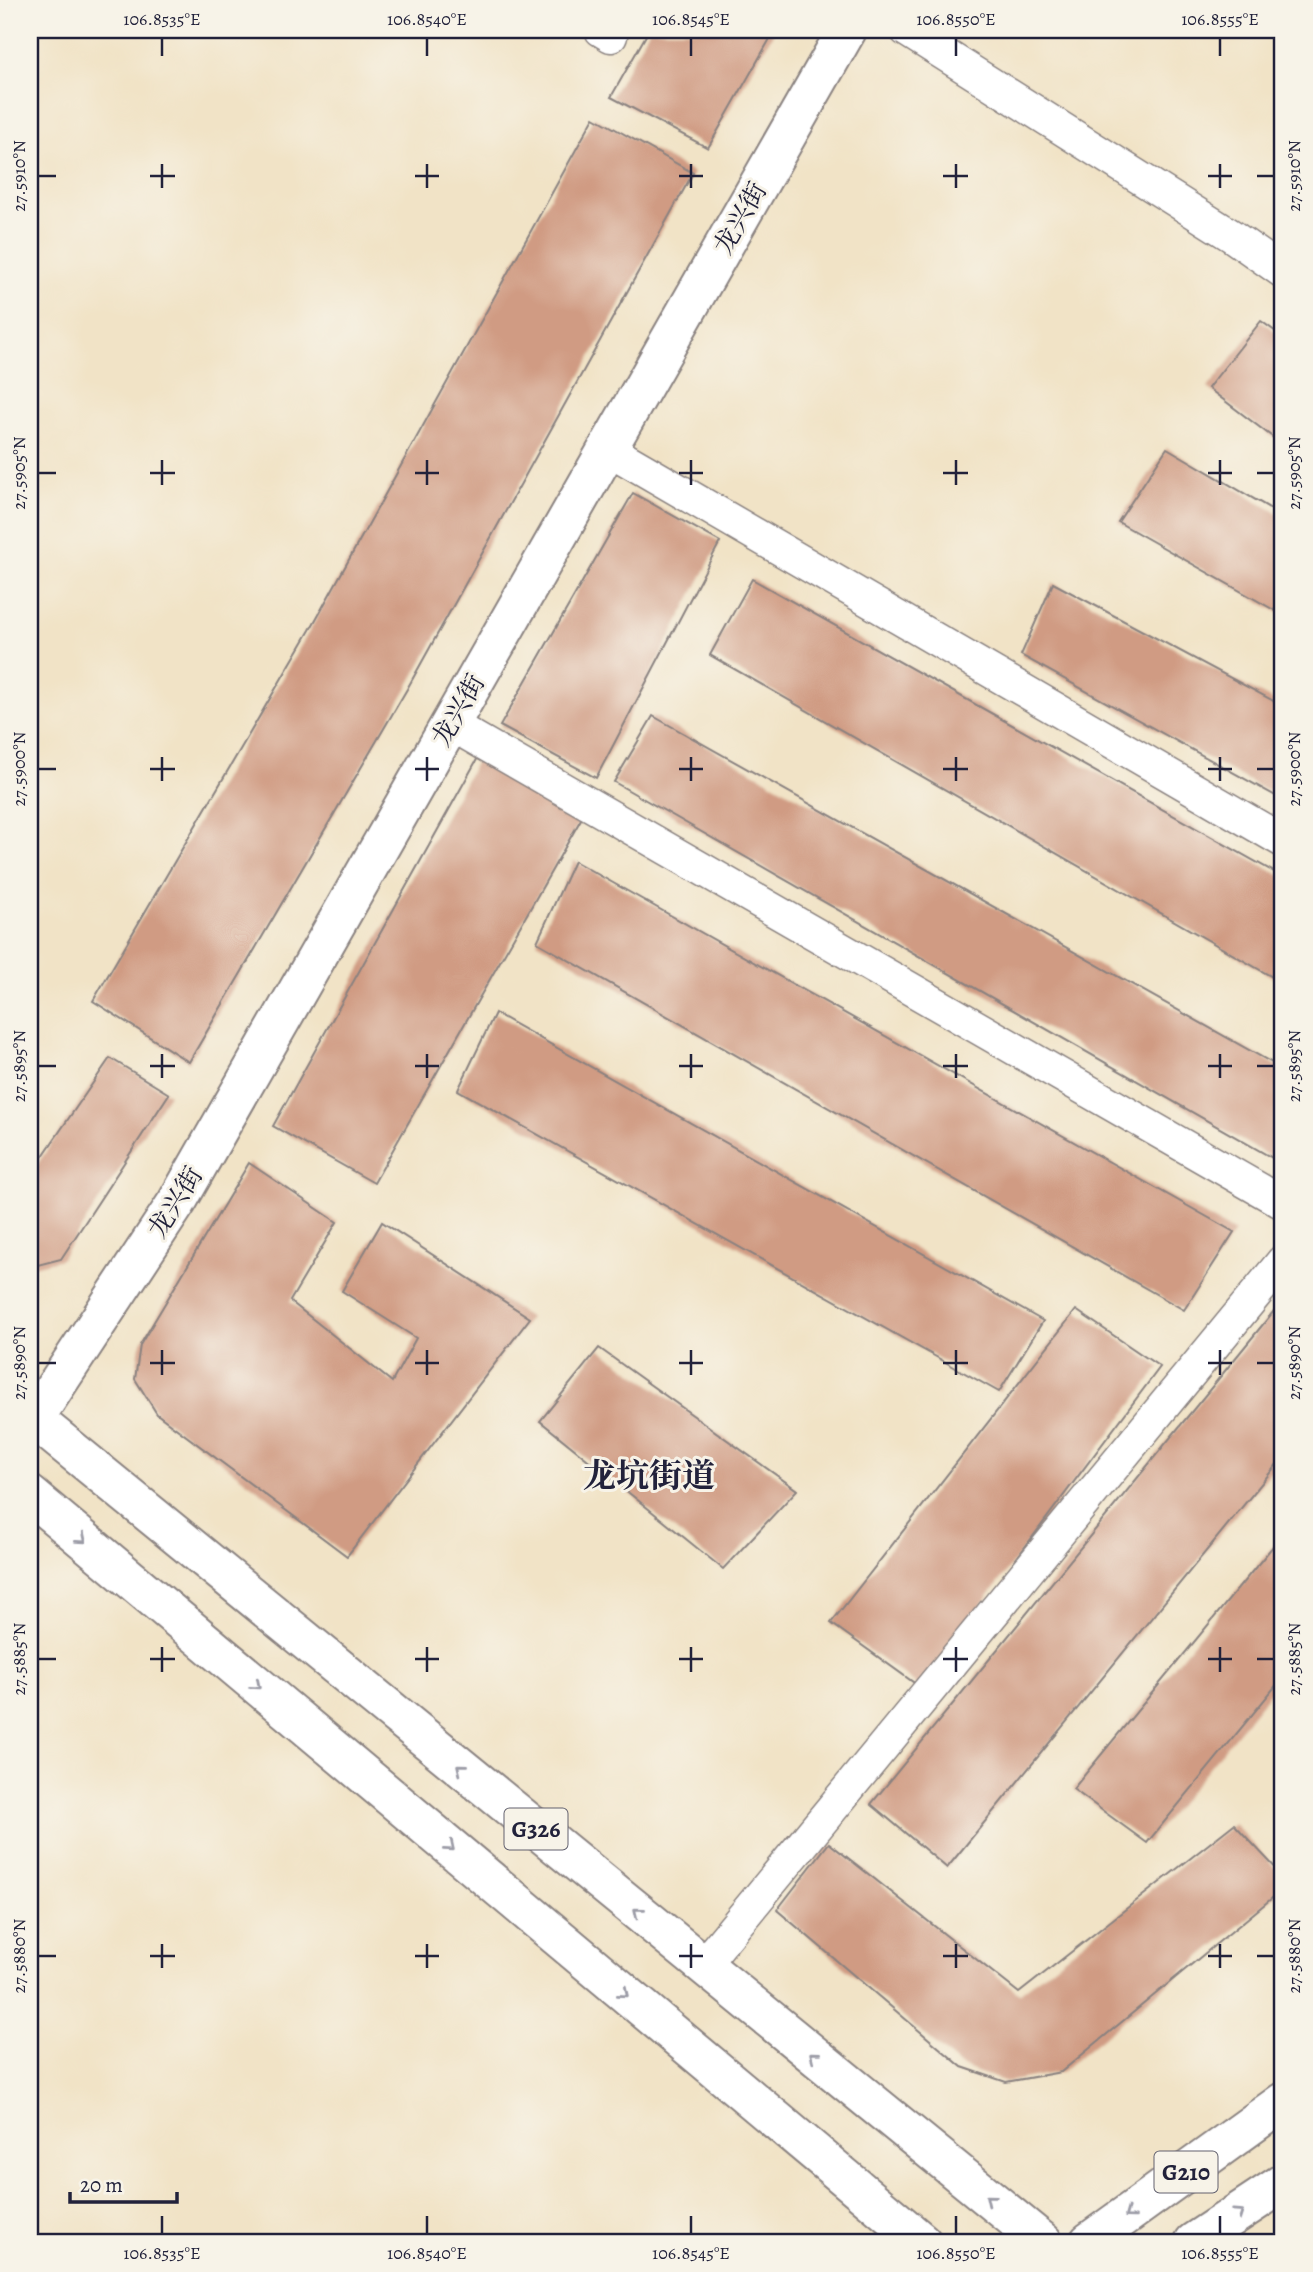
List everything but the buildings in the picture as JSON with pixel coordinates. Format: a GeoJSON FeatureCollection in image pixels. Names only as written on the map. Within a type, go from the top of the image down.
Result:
{"type":"FeatureCollection","features":[{"type":"Feature","properties":{"kind":"main road","name":"龙兴街"},"geometry":{"type":"LineString","coordinates":[[31,1419],[177,1202],[847,30]]}},
{"type":"Feature","properties":{"kind":"main road","name":"G326"},"geometry":{"type":"LineString","coordinates":[[31,1419],[1043,2242]]}},
{"type":"Feature","properties":{"kind":"main road","name":"G326"},"geometry":{"type":"LineString","coordinates":[[30,1495],[922,2242]]}},
{"type":"Feature","properties":{"kind":"main road","name":"G210"},"geometry":{"type":"LineString","coordinates":[[1090,2242],[1283,2102]]}},
{"type":"Feature","properties":{"kind":"main road","name":"G210"},"geometry":{"type":"LineString","coordinates":[[1194,2242],[1283,2183]]}},
{"type":"Feature","properties":{"kind":"street"},"geometry":{"type":"LineString","coordinates":[[906,30],[1232,236],[1283,272]]}},
{"type":"Feature","properties":{"kind":"street"},"geometry":{"type":"LineString","coordinates":[[608,449],[1283,841]]}},
{"type":"Feature","properties":{"kind":"street"},"geometry":{"type":"LineString","coordinates":[[450,724],[1283,1203]]}},
{"type":"Feature","properties":{"kind":"street"},"geometry":{"type":"LineString","coordinates":[[703,1965],[1283,1261]]}},
{"type":"Feature","properties":{"kind":"district","name":"龙坑街道"},"geometry":{"type":"Point","coordinates":[649,1475]}}]}
